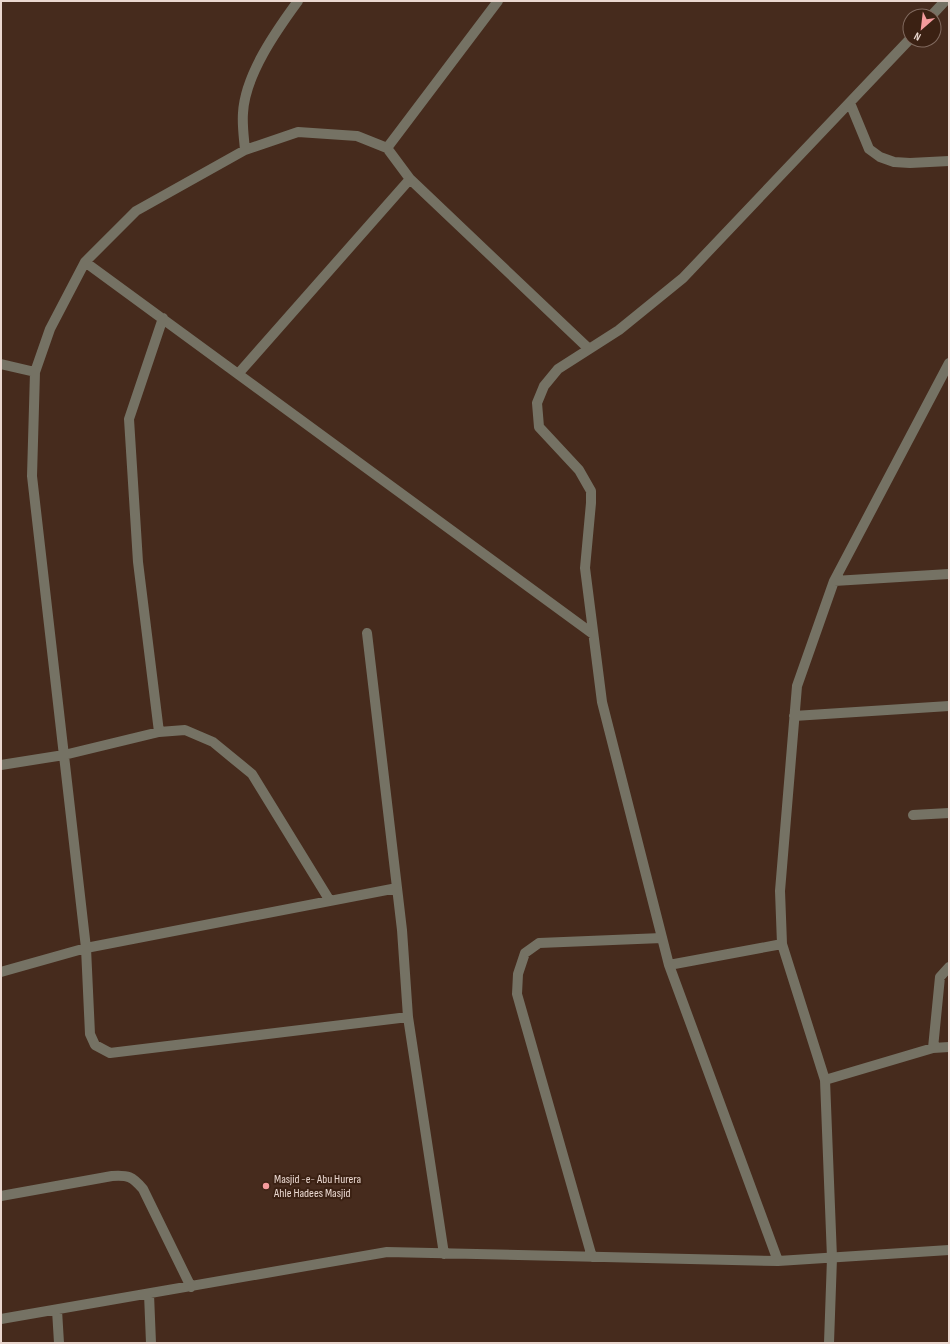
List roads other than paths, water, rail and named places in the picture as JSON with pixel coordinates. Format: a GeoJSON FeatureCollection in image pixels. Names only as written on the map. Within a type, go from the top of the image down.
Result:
{"type":"FeatureCollection","features":[{"type":"Feature","properties":{"kind":"street"},"geometry":{"type":"LineString","coordinates":[[245,150],[242,115],[249,81],[279,27],[298,1]]}},
{"type":"Feature","properties":{"kind":"street"},"geometry":{"type":"LineString","coordinates":[[387,148],[498,1]]}},
{"type":"Feature","properties":{"kind":"street"},"geometry":{"type":"LineString","coordinates":[[778,1262],[669,965],[602,702],[584,568],[591,491],[579,470],[539,427],[537,403],[544,386],[558,369],[619,330],[682,278],[902,48]]}},
{"type":"Feature","properties":{"kind":"street"},"geometry":{"type":"LineString","coordinates":[[850,103],[869,149],[880,157],[894,162],[910,163],[949,161]]}},
{"type":"Feature","properties":{"kind":"street"},"geometry":{"type":"LineString","coordinates":[[408,1017],[110,1053],[95,1045],[90,1034],[86,948],[32,476],[35,372],[50,330],[85,262],[136,211],[245,150],[298,132],[357,136],[387,148],[410,179],[590,349]]}},
{"type":"Feature","properties":{"kind":"street"},"geometry":{"type":"LineString","coordinates":[[238,374],[410,179]]}},
{"type":"Feature","properties":{"kind":"street"},"geometry":{"type":"LineString","coordinates":[[85,262],[593,634]]}},
{"type":"Feature","properties":{"kind":"street"},"geometry":{"type":"LineString","coordinates":[[159,732],[138,562],[129,419],[163,318]]}},
{"type":"Feature","properties":{"kind":"street"},"geometry":{"type":"LineString","coordinates":[[829,1343],[832,1258],[824,1080],[782,944],[780,891],[797,686],[834,581],[949,363]]}},
{"type":"Feature","properties":{"kind":"street"},"geometry":{"type":"LineString","coordinates":[[1,364],[35,372]]}},
{"type":"Feature","properties":{"kind":"street"},"geometry":{"type":"LineString","coordinates":[[834,581],[949,574]]}},
{"type":"Feature","properties":{"kind":"street"},"geometry":{"type":"LineString","coordinates":[[367,633],[402,930],[408,1017],[444,1254]]}},
{"type":"Feature","properties":{"kind":"street"},"geometry":{"type":"LineString","coordinates":[[794,716],[949,706]]}},
{"type":"Feature","properties":{"kind":"street"},"geometry":{"type":"LineString","coordinates":[[1,765],[64,755],[159,732],[184,730],[213,742],[252,774],[330,901]]}},
{"type":"Feature","properties":{"kind":"street"},"geometry":{"type":"LineString","coordinates":[[913,815],[949,813]]}},
{"type":"Feature","properties":{"kind":"street"},"geometry":{"type":"LineString","coordinates":[[1,972],[86,948],[397,888]]}},
{"type":"Feature","properties":{"kind":"street"},"geometry":{"type":"LineString","coordinates":[[592,1257],[517,994],[518,974],[525,953],[539,943],[662,938]]}},
{"type":"Feature","properties":{"kind":"street"},"geometry":{"type":"LineString","coordinates":[[669,965],[782,944]]}},
{"type":"Feature","properties":{"kind":"street"},"geometry":{"type":"LineString","coordinates":[[933,1048],[940,977],[949,967]]}},
{"type":"Feature","properties":{"kind":"street"},"geometry":{"type":"LineString","coordinates":[[824,1080],[933,1048],[949,1047]]}},
{"type":"Feature","properties":{"kind":"street"},"geometry":{"type":"LineString","coordinates":[[1,1196],[112,1176],[124,1175],[135,1179],[143,1189],[190,1287]]}},
{"type":"Feature","properties":{"kind":"street"},"geometry":{"type":"LineString","coordinates":[[1,1320],[388,1252],[778,1262],[949,1250]]}},
{"type":"Feature","properties":{"kind":"street"},"geometry":{"type":"LineString","coordinates":[[149,1294],[151,1343]]}},
{"type":"Feature","properties":{"kind":"street"},"geometry":{"type":"LineString","coordinates":[[57,1310],[59,1343]]}},
{"type":"Feature","properties":{"kind":"place","name":"Masjid -e- Abu Hurera Ahle Hadees Masjid"},"geometry":{"type":"Point","coordinates":[266,1186]}}]}
